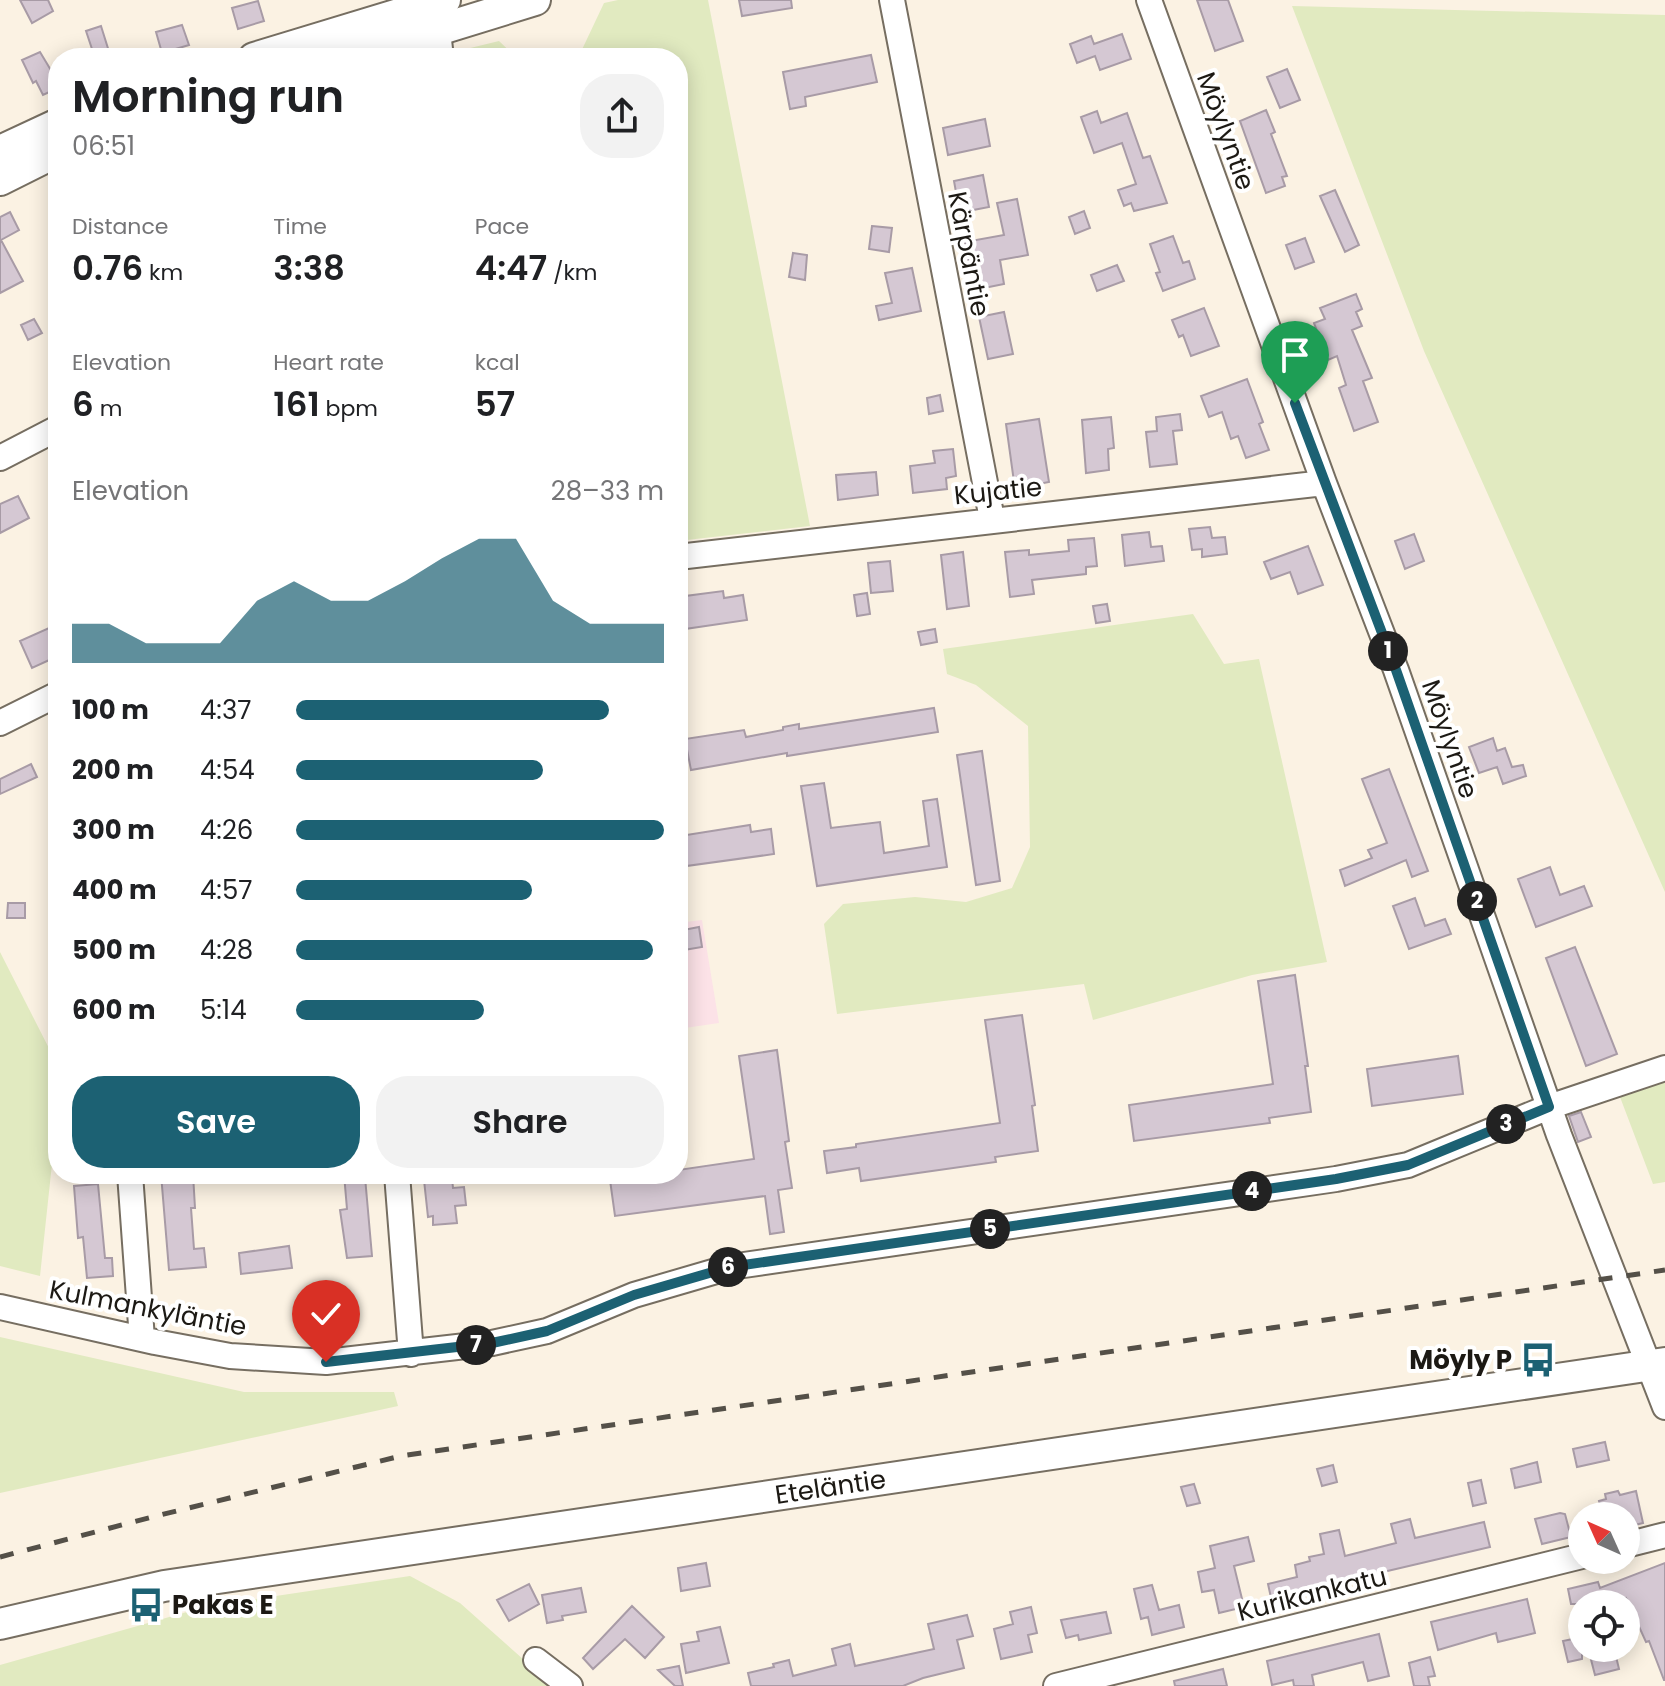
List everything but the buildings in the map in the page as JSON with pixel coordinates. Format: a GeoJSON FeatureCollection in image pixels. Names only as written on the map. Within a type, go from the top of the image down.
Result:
{"type":"FeatureCollection","features":[{"type":"Feature","properties":{"kind":"main road"},"geometry":{"type":"LineString","coordinates":[[307,48],[440,23],[535,0]]}},
{"type":"Feature","properties":{"kind":"main road"},"geometry":{"type":"LineString","coordinates":[[374,48],[440,23]]}},
{"type":"Feature","properties":{"kind":"main road"},"geometry":{"type":"LineString","coordinates":[[0,151],[48,129]]}},
{"type":"Feature","properties":{"kind":"main road"},"geometry":{"type":"LineString","coordinates":[[0,180],[48,156]]}},
{"type":"Feature","properties":{"kind":"main road","name":"Eteläntie"},"geometry":{"type":"LineString","coordinates":[[0,1624],[164,1586],[1656,1364]]}},
{"type":"Feature","properties":{"kind":"street","name":"Kärpäntie"},"geometry":{"type":"LineString","coordinates":[[892,0],[992,519]]}},
{"type":"Feature","properties":{"kind":"street","name":"Möylyntie"},"geometry":{"type":"LineString","coordinates":[[1149,0],[1324,483],[1396,670],[1549,1107],[1656,1364],[1665,1407]]}},
{"type":"Feature","properties":{"kind":"street"},"geometry":{"type":"LineString","coordinates":[[0,458],[48,433]]}},
{"type":"Feature","properties":{"kind":"street","name":"Kujatie"},"geometry":{"type":"LineString","coordinates":[[688,556],[1324,483]]}},
{"type":"Feature","properties":{"kind":"street"},"geometry":{"type":"LineString","coordinates":[[0,723],[48,699]]}},
{"type":"Feature","properties":{"kind":"street","name":"Kulmankyläntie"},"geometry":{"type":"LineString","coordinates":[[0,1307],[142,1339],[230,1356],[257,1358],[326,1362],[492,1343],[547,1331],[634,1295],[730,1267],[1336,1179],[1408,1165],[1549,1107],[1665,1068]]}},
{"type":"Feature","properties":{"kind":"street"},"geometry":{"type":"LineString","coordinates":[[131,1184],[142,1339]]}},
{"type":"Feature","properties":{"kind":"street"},"geometry":{"type":"LineString","coordinates":[[398,1184],[411,1354]]}},
{"type":"Feature","properties":{"kind":"street"},"geometry":{"type":"LineString","coordinates":[[1640,1541],[1665,1535]]}},
{"type":"Feature","properties":{"kind":"street","name":"Kurikankatu"},"geometry":{"type":"LineString","coordinates":[[1056,1686],[1568,1559]]}},
{"type":"Feature","properties":{"kind":"street"},"geometry":{"type":"LineString","coordinates":[[536,1660],[570,1686]]}},
{"type":"Feature","properties":{"kind":"shaded area"},"geometry":{"type":"Polygon","coordinates":[[[702,920],[719,1023],[688,1028],[688,922],[702,920]]]}},
{"type":"Feature","properties":{"kind":"green space"},"geometry":{"type":"Polygon","coordinates":[[[618,0],[708,0],[810,526],[688,540],[688,48],[583,48],[604,3],[618,0]]]}},
{"type":"Feature","properties":{"kind":"green space"},"geometry":{"type":"Polygon","coordinates":[[[1292,6],[1665,15],[1665,892],[1424,351],[1292,6]]]}},
{"type":"Feature","properties":{"kind":"green space"},"geometry":{"type":"Polygon","coordinates":[[[499,41],[506,48],[470,48],[499,41]]]}},
{"type":"Feature","properties":{"kind":"green space"},"geometry":{"type":"Polygon","coordinates":[[[1193,614],[1224,664],[1259,659],[1327,962],[1252,975],[1093,1020],[1084,984],[837,1014],[824,924],[843,904],[915,897],[966,902],[1012,888],[1030,847],[1028,726],[976,685],[947,674],[943,649],[1193,614]]]}},
{"type":"Feature","properties":{"kind":"green space"},"geometry":{"type":"Polygon","coordinates":[[[0,952],[48,1046],[50,1184],[40,1276],[0,1266],[0,952]]]}},
{"type":"Feature","properties":{"kind":"green space"},"geometry":{"type":"Polygon","coordinates":[[[1665,1082],[1665,1182],[1653,1184],[1620,1097],[1665,1082]]]}},
{"type":"Feature","properties":{"kind":"green space"},"geometry":{"type":"Polygon","coordinates":[[[0,1337],[244,1392],[394,1392],[398,1406],[0,1493],[0,1337]]]}},
{"type":"Feature","properties":{"kind":"green space"},"geometry":{"type":"Polygon","coordinates":[[[410,1576],[460,1603],[549,1686],[0,1686],[0,1665],[208,1606],[410,1576]]]}},
{"type":"Feature","properties":{"kind":"railway"},"geometry":{"type":"LineString","coordinates":[[0,1557],[401,1456],[1665,1270]]}},
{"type":"Feature","properties":{"kind":"place","name":"Möyly P"},"geometry":{"type":"Point","coordinates":[1538,1360]}},
{"type":"Feature","properties":{"kind":"place","name":"Pakas E"},"geometry":{"type":"Point","coordinates":[146,1605]}},
{"type":"Feature","properties":{"kind":"route"},"geometry":{"type":"LineString","coordinates":[[326,1362],[492,1343],[547,1331],[634,1295],[730,1267],[1336,1179],[1408,1165],[1549,1107],[1396,670],[1295,403]]}}]}
